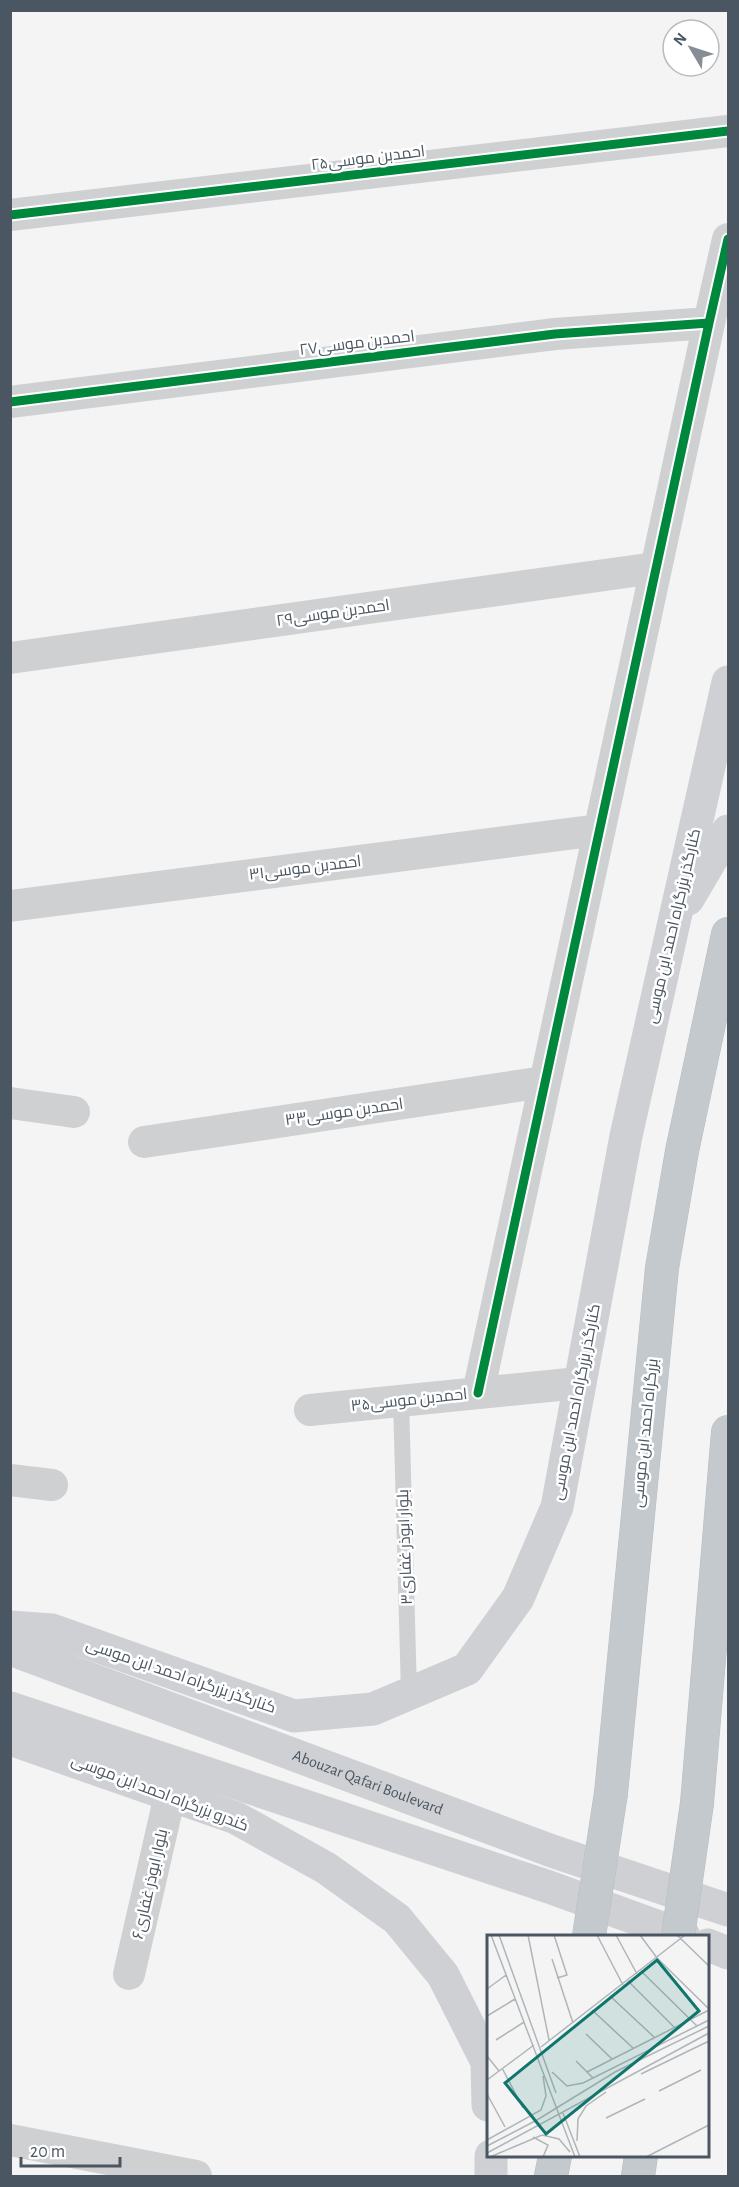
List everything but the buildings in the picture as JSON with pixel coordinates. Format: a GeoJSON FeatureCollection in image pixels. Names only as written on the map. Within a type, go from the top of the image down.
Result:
{"type":"FeatureCollection","features":[{"type":"Feature","properties":{"kind":"highway","name":"بزرگراه احمد ابن موسی"},"geometry":{"type":"LineString","coordinates":[[589,1935],[611,1793],[662,1268],[682,1151],[729,934]]}},
{"type":"Feature","properties":{"kind":"highway"},"geometry":{"type":"LineString","coordinates":[[678,1935],[697,1803],[729,1432]]}},
{"type":"Feature","properties":{"kind":"highway"},"geometry":{"type":"LineString","coordinates":[[551,2176],[555,2157]]}},
{"type":"Feature","properties":{"kind":"highway"},"geometry":{"type":"LineString","coordinates":[[638,2176],[641,2157]]}},
{"type":"Feature","properties":{"kind":"main road","name":"کنارگذر بزرگراه احمد ابن موسی"},"geometry":{"type":"LineString","coordinates":[[10,1627],[52,1630],[294,1716],[373,1708],[467,1669],[518,1598],[557,1507],[626,1136],[729,682]]}},
{"type":"Feature","properties":{"kind":"main road"},"geometry":{"type":"LineString","coordinates":[[672,927],[729,831]]}},
{"type":"Feature","properties":{"kind":"main road","name":"Abouzar Qafari Boulevard"},"geometry":{"type":"LineString","coordinates":[[10,1649],[552,1851],[729,1910]]}},
{"type":"Feature","properties":{"kind":"main road"},"geometry":{"type":"LineString","coordinates":[[10,1708],[549,1887],[681,1935]]}},
{"type":"Feature","properties":{"kind":"main road","name":"کندرو بزرگراه احمد ابن موسی"},"geometry":{"type":"LineString","coordinates":[[10,1739],[236,1818],[326,1868],[397,1919],[443,1975],[487,2062]]}},
{"type":"Feature","properties":{"kind":"main road"},"geometry":{"type":"LineString","coordinates":[[709,1945],[729,1953]]}},
{"type":"Feature","properties":{"kind":"main road"},"geometry":{"type":"LineString","coordinates":[[491,2157],[492,2176]]}},
{"type":"Feature","properties":{"kind":"street","name":"۲۵احمدبن موسی"},"geometry":{"type":"LineString","coordinates":[[10,215],[729,131]]}},
{"type":"Feature","properties":{"kind":"street"},"geometry":{"type":"LineString","coordinates":[[477,1393],[655,568],[729,239]]}},
{"type":"Feature","properties":{"kind":"street","name":"۲۷احمدبن موسی"},"geometry":{"type":"LineString","coordinates":[[10,402],[555,334],[709,323]]}},
{"type":"Feature","properties":{"kind":"street","name":"۲۹احمدبن موسی"},"geometry":{"type":"LineString","coordinates":[[10,658],[655,568]]}},
{"type":"Feature","properties":{"kind":"street","name":"۳۱احمدبن موسی"},"geometry":{"type":"LineString","coordinates":[[10,906],[599,830]]}},
{"type":"Feature","properties":{"kind":"street","name":"۳۳احمدبن موسی"},"geometry":{"type":"LineString","coordinates":[[144,1142],[544,1082]]}},
{"type":"Feature","properties":{"kind":"street"},"geometry":{"type":"LineString","coordinates":[[10,1103],[74,1112]]}},
{"type":"Feature","properties":{"kind":"street","name":"۳۵احمدبن موسی"},"geometry":{"type":"LineString","coordinates":[[310,1410],[579,1383]]}},
{"type":"Feature","properties":{"kind":"street"},"geometry":{"type":"LineString","coordinates":[[10,1480],[52,1485]]}},
{"type":"Feature","properties":{"kind":"street","name":"بلوار ابوذر غفاری۶"},"geometry":{"type":"LineString","coordinates":[[129,1974],[171,1795]]}},
{"type":"Feature","properties":{"kind":"street"},"geometry":{"type":"LineString","coordinates":[[10,2140],[196,2176]]}},
{"type":"Feature","properties":{"kind":"lane","name":"بلوار ابوذر غفاری۳"},"geometry":{"type":"LineString","coordinates":[[401,1401],[410,1693]]}},
{"type":"Feature","properties":{"kind":"cycle path"},"geometry":{"type":"LineString","coordinates":[[10,215],[728,131]]}},
{"type":"Feature","properties":{"kind":"cycle path"},"geometry":{"type":"LineString","coordinates":[[478,1393],[728,239]]}},
{"type":"Feature","properties":{"kind":"cycle path"},"geometry":{"type":"LineString","coordinates":[[10,402],[555,334],[709,323]]}}]}
